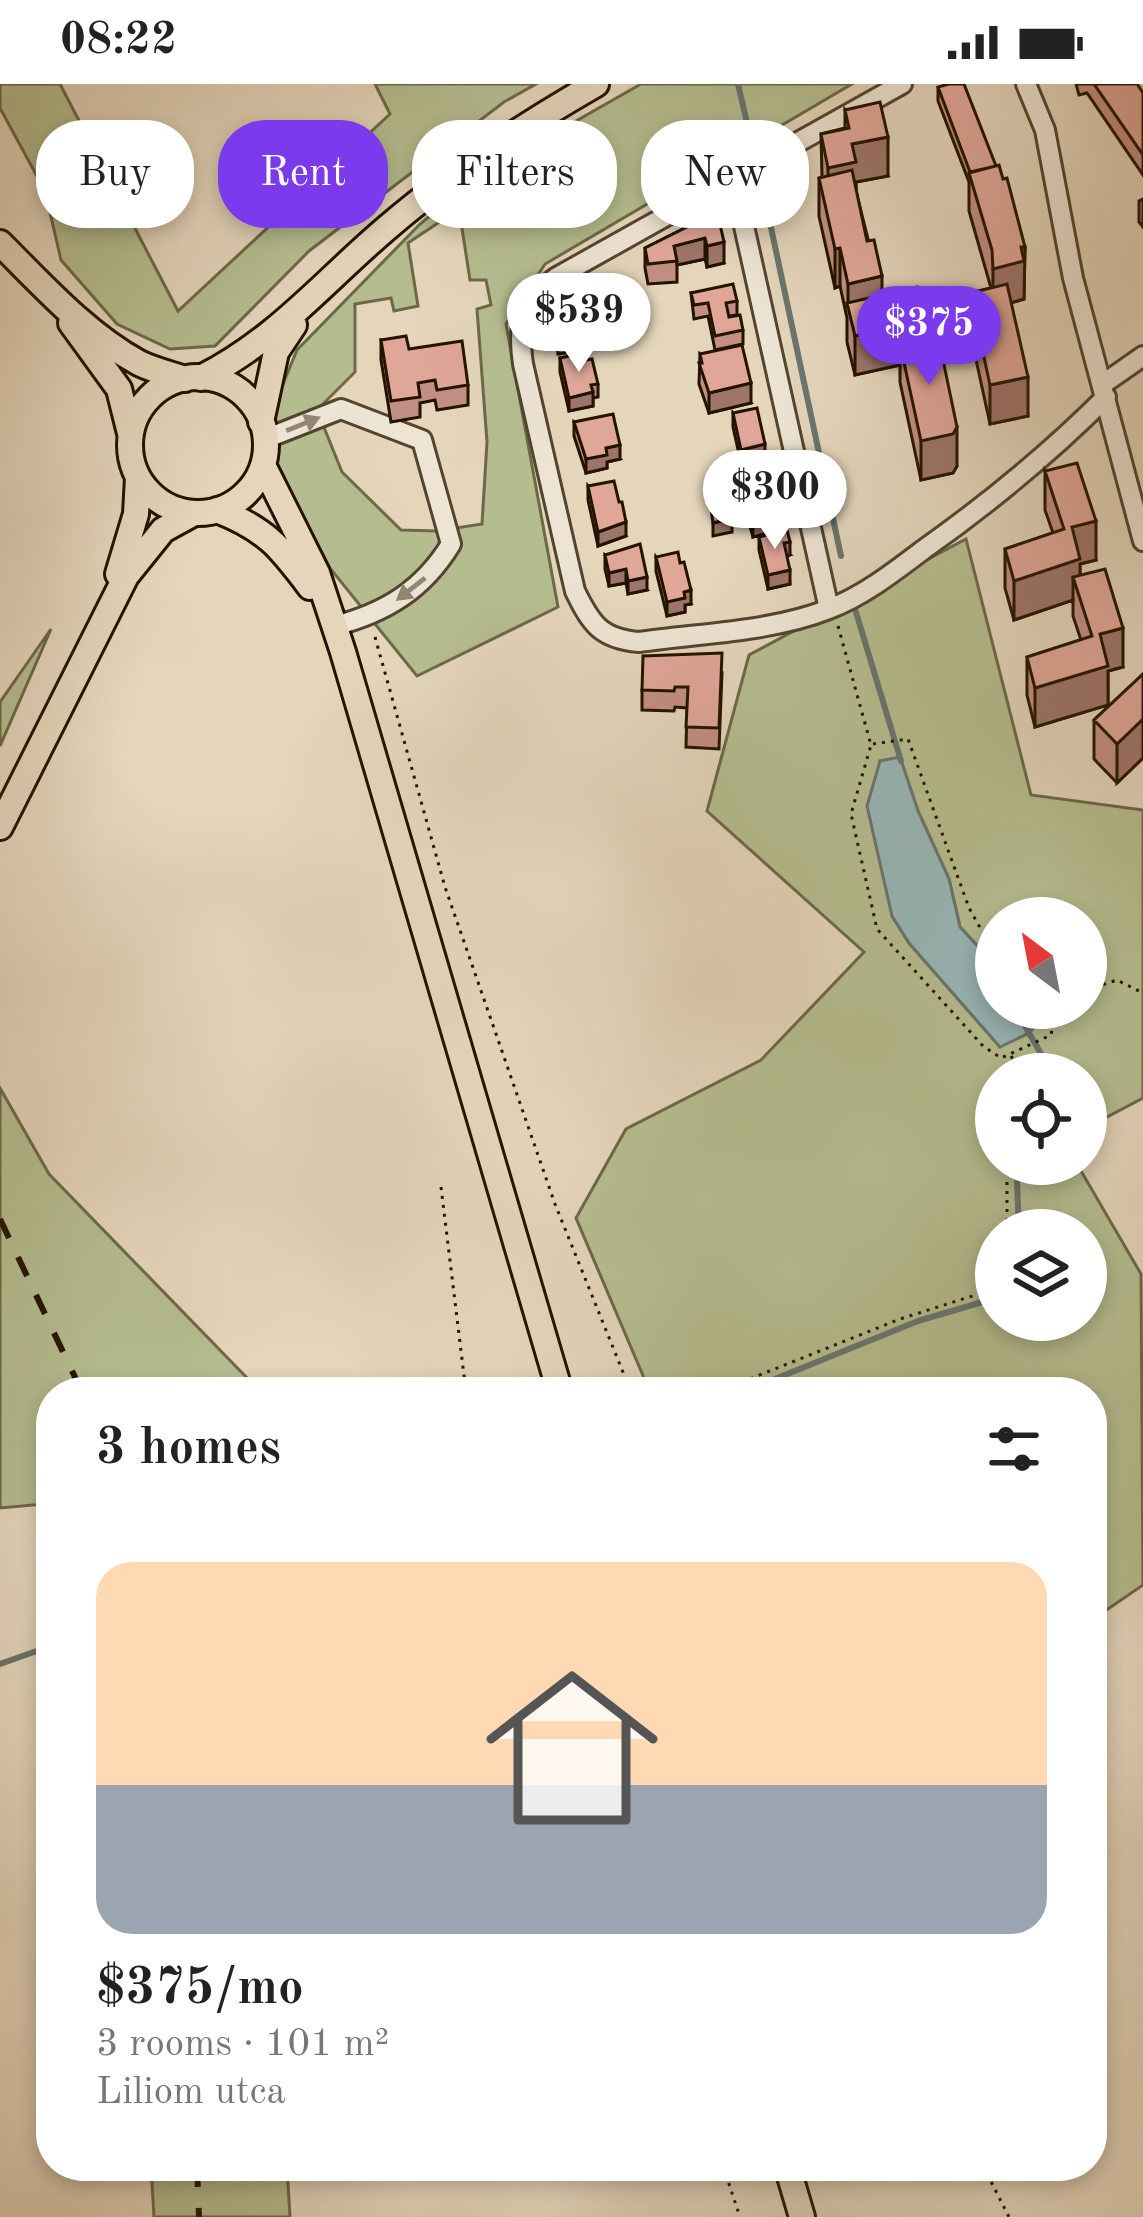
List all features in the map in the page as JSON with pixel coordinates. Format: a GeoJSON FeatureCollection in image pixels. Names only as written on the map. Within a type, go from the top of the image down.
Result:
{"type":"FeatureCollection","features":[{"type":"Feature","properties":{"kind":"main road"},"geometry":{"type":"LineString","coordinates":[[130,438],[135,419],[151,396],[242,356],[310,304],[387,228],[427,196],[482,155],[596,84]]}},
{"type":"Feature","properties":{"kind":"main road"},"geometry":{"type":"LineString","coordinates":[[0,243],[52,296],[141,364],[218,381],[241,393],[263,430]]}},
{"type":"Feature","properties":{"kind":"main road"},"geometry":{"type":"LineString","coordinates":[[52,296],[119,389],[138,477],[136,514],[107,608]]}},
{"type":"Feature","properties":{"kind":"main road"},"geometry":{"type":"LineString","coordinates":[[0,827],[126,576],[154,539],[176,522],[246,494],[262,465],[275,352],[310,304]]}},
{"type":"Feature","properties":{"kind":"main road"},"geometry":{"type":"LineString","coordinates":[[262,465],[316,573],[556,1377]]}},
{"type":"Feature","properties":{"kind":"main road"},"geometry":{"type":"LineString","coordinates":[[138,477],[157,500],[175,509],[206,512],[258,528],[273,539],[330,617]]}},
{"type":"Feature","properties":{"kind":"main road"},"geometry":{"type":"LineString","coordinates":[[791,2181],[802,2217]]}},
{"type":"Feature","properties":{"kind":"street"},"geometry":{"type":"LineString","coordinates":[[809,138],[902,84]]}},
{"type":"Feature","properties":{"kind":"street"},"geometry":{"type":"LineString","coordinates":[[1026,84],[1045,130],[1073,278],[1143,541]]}},
{"type":"Feature","properties":{"kind":"street"},"geometry":{"type":"LineString","coordinates":[[647,228],[536,292],[519,332],[575,591],[586,614],[617,640],[639,642],[791,621],[831,608],[883,579],[962,523],[1068,435],[1143,356]]}},
{"type":"Feature","properties":{"kind":"street"},"geometry":{"type":"LineString","coordinates":[[745,228],[831,608]]}},
{"type":"Feature","properties":{"kind":"street"},"geometry":{"type":"LineString","coordinates":[[263,430],[341,409],[422,440],[451,544],[435,570],[374,616],[330,617]]}},
{"type":"Feature","properties":{"kind":"path"},"geometry":{"type":"LineString","coordinates":[[831,608],[871,745],[851,814],[877,929],[994,1053]]}},
{"type":"Feature","properties":{"kind":"path"},"geometry":{"type":"LineString","coordinates":[[375,638],[445,887],[555,1204],[626,1377]]}},
{"type":"Feature","properties":{"kind":"path"},"geometry":{"type":"LineString","coordinates":[[871,745],[908,739],[975,919]]}},
{"type":"Feature","properties":{"kind":"path"},"geometry":{"type":"LineString","coordinates":[[1107,983],[1117,980],[1143,993]]}},
{"type":"Feature","properties":{"kind":"path"},"geometry":{"type":"LineString","coordinates":[[1013,1053],[1051,1035],[1052,1029]]}},
{"type":"Feature","properties":{"kind":"path"},"geometry":{"type":"LineString","coordinates":[[441,1187],[464,1377]]}},
{"type":"Feature","properties":{"kind":"path"},"geometry":{"type":"LineString","coordinates":[[755,1377],[900,1319],[975,1296]]}},
{"type":"Feature","properties":{"kind":"path"},"geometry":{"type":"LineString","coordinates":[[728,2181],[740,2217]]}},
{"type":"Feature","properties":{"kind":"path"},"geometry":{"type":"LineString","coordinates":[[991,2181],[1009,2217]]}},
{"type":"Feature","properties":{"kind":"green space"},"geometry":{"type":"Polygon","coordinates":[[[0,84],[60,84],[79,120],[36,120],[36,174],[0,108],[0,84]]]}},
{"type":"Feature","properties":{"kind":"green space"},"geometry":{"type":"Polygon","coordinates":[[[375,84],[536,84],[480,120],[412,120],[412,172],[388,191],[388,120],[384,120],[390,114],[375,84]]]}},
{"type":"Feature","properties":{"kind":"green space"},"geometry":{"type":"Polygon","coordinates":[[[641,84],[852,84],[791,120],[641,120],[641,208],[617,222],[617,120],[578,120],[641,84]]]}},
{"type":"Feature","properties":{"kind":"green space"},"geometry":{"type":"Polygon","coordinates":[[[54,228],[135,228],[178,311],[267,228],[339,228],[309,251],[215,346],[170,349],[117,324],[61,260],[54,228]]]}},
{"type":"Feature","properties":{"kind":"green space"},"geometry":{"type":"Polygon","coordinates":[[[416,228],[430,228],[408,243],[418,306],[394,311],[391,298],[355,304],[355,372],[317,410],[342,472],[401,530],[437,531],[482,524],[487,442],[477,309],[491,305],[486,280],[470,280],[462,228],[606,228],[545,264],[506,324],[558,607],[417,676],[329,567],[275,463],[276,401],[297,350],[416,228]]]}},
{"type":"Feature","properties":{"kind":"green space"},"geometry":{"type":"Polygon","coordinates":[[[966,539],[1031,795],[1143,810],[1143,1098],[1107,1117],[1107,1053],[975,1053],[975,1185],[1089,1185],[1103,1209],[975,1209],[975,1341],[1107,1341],[1107,1216],[1141,1274],[1143,1585],[1107,1610],[1107,1377],[644,1377],[576,1218],[626,1129],[761,1060],[864,952],[707,811],[749,655],[966,539]]]}},
{"type":"Feature","properties":{"kind":"green space"},"geometry":{"type":"Polygon","coordinates":[[[51,629],[0,746],[0,702],[51,629]]]}},
{"type":"Feature","properties":{"kind":"green space"},"geometry":{"type":"Polygon","coordinates":[[[0,1088],[49,1174],[246,1377],[36,1377],[36,1505],[0,1508],[0,1088]]]}},
{"type":"Feature","properties":{"kind":"green space"},"geometry":{"type":"Polygon","coordinates":[[[152,2181],[288,2181],[290,2217],[154,2217],[152,2181]]]}},
{"type":"Feature","properties":{"kind":"water"},"geometry":{"type":"Polygon","coordinates":[[[900,757],[949,879],[960,927],[975,943],[975,1018],[909,943],[892,916],[867,806],[880,761],[900,757]]]}},
{"type":"Feature","properties":{"kind":"water"},"geometry":{"type":"Polygon","coordinates":[[[984,1029],[1033,1029],[1029,1033],[1000,1047],[984,1029]]]}},
{"type":"Feature","properties":{"kind":"building"},"geometry":{"type":"Polygon","coordinates":[[[964,84],[996,166],[970,172],[938,87],[964,84]]]}},
{"type":"Feature","properties":{"kind":"building"},"geometry":{"type":"Polygon","coordinates":[[[1094,84],[1137,84],[1143,93],[1143,155],[1094,84]]]}},
{"type":"Feature","properties":{"kind":"building"},"geometry":{"type":"Polygon","coordinates":[[[880,102],[888,137],[852,144],[856,162],[828,168],[821,134],[849,128],[845,110],[880,102]]]}},
{"type":"Feature","properties":{"kind":"building"},"geometry":{"type":"Polygon","coordinates":[[[999,165],[1003,179],[1007,178],[1025,247],[1021,247],[1024,261],[993,269],[992,250],[969,173],[999,165]]]}},
{"type":"Feature","properties":{"kind":"building"},"geometry":{"type":"Polygon","coordinates":[[[852,170],[867,241],[874,240],[882,276],[848,284],[819,178],[852,170]]]}},
{"type":"Feature","properties":{"kind":"building"},"geometry":{"type":"Polygon","coordinates":[[[685,228],[721,228],[724,242],[707,246],[705,238],[674,246],[677,261],[648,264],[645,248],[685,228]]]}},
{"type":"Feature","properties":{"kind":"building"},"geometry":{"type":"Polygon","coordinates":[[[733,284],[737,301],[726,303],[729,317],[740,315],[743,330],[715,336],[708,303],[694,305],[691,293],[733,284]]]}},
{"type":"Feature","properties":{"kind":"building"},"geometry":{"type":"Polygon","coordinates":[[[1007,284],[1028,377],[990,385],[970,293],[1007,284]]]}},
{"type":"Feature","properties":{"kind":"building"},"geometry":{"type":"Polygon","coordinates":[[[622,286],[627,313],[599,324],[595,307],[602,305],[599,289],[622,286]]]}},
{"type":"Feature","properties":{"kind":"building"},"geometry":{"type":"Polygon","coordinates":[[[917,287],[924,320],[855,336],[847,303],[917,287]]]}},
{"type":"Feature","properties":{"kind":"building"},"geometry":{"type":"Polygon","coordinates":[[[581,300],[588,336],[558,340],[560,321],[570,319],[567,303],[581,300]]]}},
{"type":"Feature","properties":{"kind":"building"},"geometry":{"type":"Polygon","coordinates":[[[406,336],[409,349],[462,341],[468,385],[437,390],[435,380],[418,383],[420,397],[391,401],[381,340],[406,336]]]}},
{"type":"Feature","properties":{"kind":"building"},"geometry":{"type":"Polygon","coordinates":[[[938,336],[957,427],[953,434],[921,441],[900,344],[938,336]]]}},
{"type":"Feature","properties":{"kind":"building"},"geometry":{"type":"Polygon","coordinates":[[[742,345],[751,383],[709,393],[700,354],[742,345]]]}},
{"type":"Feature","properties":{"kind":"building"},"geometry":{"type":"Polygon","coordinates":[[[584,353],[586,360],[592,359],[598,384],[591,385],[593,392],[569,398],[560,358],[584,353]]]}},
{"type":"Feature","properties":{"kind":"building"},"geometry":{"type":"Polygon","coordinates":[[[757,408],[765,444],[741,450],[733,413],[757,408]]]}},
{"type":"Feature","properties":{"kind":"building"},"geometry":{"type":"Polygon","coordinates":[[[613,414],[620,445],[606,448],[607,455],[586,459],[574,422],[613,414]]]}},
{"type":"Feature","properties":{"kind":"building"},"geometry":{"type":"Polygon","coordinates":[[[1077,463],[1096,521],[1072,527],[1080,559],[1014,581],[1005,549],[1064,529],[1045,471],[1077,463]]]}},
{"type":"Feature","properties":{"kind":"building"},"geometry":{"type":"Polygon","coordinates":[[[614,481],[626,522],[598,532],[588,486],[614,481]]]}},
{"type":"Feature","properties":{"kind":"building"},"geometry":{"type":"Polygon","coordinates":[[[730,483],[732,493],[726,494],[732,518],[713,523],[708,488],[730,483]]]}},
{"type":"Feature","properties":{"kind":"building"},"geometry":{"type":"Polygon","coordinates":[[[769,483],[772,495],[765,497],[771,518],[753,524],[748,489],[769,483]]]}},
{"type":"Feature","properties":{"kind":"building"},"geometry":{"type":"Polygon","coordinates":[[[787,530],[790,542],[784,543],[790,570],[768,575],[759,537],[787,530]]]}},
{"type":"Feature","properties":{"kind":"building"},"geometry":{"type":"Polygon","coordinates":[[[640,544],[647,577],[628,581],[626,569],[609,573],[605,555],[640,544]]]}},
{"type":"Feature","properties":{"kind":"building"},"geometry":{"type":"Polygon","coordinates":[[[678,552],[691,590],[684,592],[685,598],[667,602],[656,557],[678,552]]]}},
{"type":"Feature","properties":{"kind":"building"},"geometry":{"type":"Polygon","coordinates":[[[1105,569],[1123,628],[1100,634],[1108,666],[1035,688],[1027,657],[1092,636],[1073,577],[1105,569]]]}},
{"type":"Feature","properties":{"kind":"building"},"geometry":{"type":"Polygon","coordinates":[[[722,653],[719,728],[686,727],[688,687],[642,690],[643,656],[722,653]]]}},
{"type":"Feature","properties":{"kind":"building"},"geometry":{"type":"Polygon","coordinates":[[[1143,674],[1143,719],[1117,744],[1094,720],[1143,674]]]}},
{"type":"Feature","properties":{"kind":"waterway"},"geometry":{"type":"LineString","coordinates":[[738,84],[746,120]]}},
{"type":"Feature","properties":{"kind":"waterway"},"geometry":{"type":"LineString","coordinates":[[771,228],[841,556]]}},
{"type":"Feature","properties":{"kind":"waterway"},"geometry":{"type":"LineString","coordinates":[[855,609],[901,761]]}},
{"type":"Feature","properties":{"kind":"waterway"},"geometry":{"type":"LineString","coordinates":[[1027,1029],[1041,1053]]}},
{"type":"Feature","properties":{"kind":"waterway"},"geometry":{"type":"LineString","coordinates":[[1017,1185],[1018,1209]]}},
{"type":"Feature","properties":{"kind":"waterway"},"geometry":{"type":"LineString","coordinates":[[780,1377],[918,1321],[975,1304]]}},
{"type":"Feature","properties":{"kind":"waterway"},"geometry":{"type":"LineString","coordinates":[[0,1664],[36,1651]]}},
{"type":"Feature","properties":{"kind":"railway"},"geometry":{"type":"LineString","coordinates":[[0,1219],[75,1377]]}},
{"type":"Feature","properties":{"kind":"railway"},"geometry":{"type":"LineString","coordinates":[[198,2181],[199,2217]]}}]}
